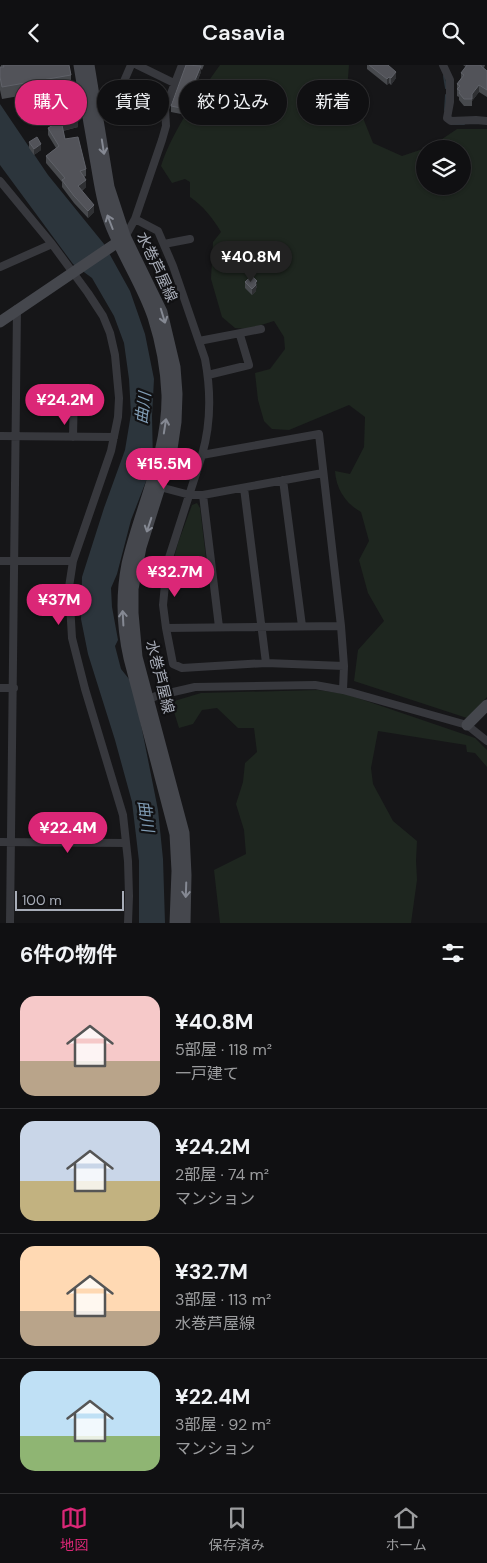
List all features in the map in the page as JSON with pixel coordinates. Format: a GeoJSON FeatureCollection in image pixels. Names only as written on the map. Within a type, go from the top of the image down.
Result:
{"type":"FeatureCollection","features":[{"type":"Feature","properties":{"kind":"main road","name":"水巻芦屋線"},"geometry":{"type":"LineString","coordinates":[[79,65],[91,106]]}},
{"type":"Feature","properties":{"kind":"main road","name":"水巻芦屋線"},"geometry":{"type":"LineString","coordinates":[[88,65],[100,189],[108,220],[153,316],[160,343],[167,394],[166,421],[156,486],[129,558],[123,604],[125,638],[184,833],[186,875],[185,923]]}},
{"type":"Feature","properties":{"kind":"main road"},"geometry":{"type":"LineString","coordinates":[[0,322],[118,242]]}},
{"type":"Feature","properties":{"kind":"main road","name":"水巻芦屋線"},"geometry":{"type":"LineString","coordinates":[[145,700],[175,834],[177,871],[176,923]]}},
{"type":"Feature","properties":{"kind":"main road"},"geometry":{"type":"LineString","coordinates":[[467,725],[487,705]]}},
{"type":"Feature","properties":{"kind":"street"},"geometry":{"type":"LineString","coordinates":[[91,106],[115,103],[131,65]]}},
{"type":"Feature","properties":{"kind":"street"},"geometry":{"type":"LineString","coordinates":[[136,65],[174,83]]}},
{"type":"Feature","properties":{"kind":"street"},"geometry":{"type":"LineString","coordinates":[[118,242],[135,219],[166,126],[165,109],[182,65]]}},
{"type":"Feature","properties":{"kind":"street"},"geometry":{"type":"LineString","coordinates":[[443,65],[450,80],[448,118],[451,121],[487,121]]}},
{"type":"Feature","properties":{"kind":"street"},"geometry":{"type":"LineString","coordinates":[[0,181],[75,271],[103,316],[110,333],[115,355],[119,398],[118,417],[111,451],[80,535],[69,587],[72,637],[85,689],[122,815],[128,861],[130,897],[128,923]]}},
{"type":"Feature","properties":{"kind":"street"},"geometry":{"type":"LineString","coordinates":[[135,219],[158,231],[199,341],[208,375],[207,436],[167,564],[163,605],[173,664],[182,668],[266,663],[344,666]]}},
{"type":"Feature","properties":{"kind":"street"},"geometry":{"type":"LineString","coordinates":[[164,244],[190,239]]}},
{"type":"Feature","properties":{"kind":"street"},"geometry":{"type":"LineString","coordinates":[[0,267],[52,244]]}},
{"type":"Feature","properties":{"kind":"street"},"geometry":{"type":"LineString","coordinates":[[10,923],[18,309]]}},
{"type":"Feature","properties":{"kind":"street"},"geometry":{"type":"LineString","coordinates":[[199,341],[240,335],[261,329]]}},
{"type":"Feature","properties":{"kind":"street"},"geometry":{"type":"LineString","coordinates":[[208,375],[249,365],[240,335]]}},
{"type":"Feature","properties":{"kind":"street"},"geometry":{"type":"LineString","coordinates":[[73,437],[74,389]]}},
{"type":"Feature","properties":{"kind":"street"},"geometry":{"type":"LineString","coordinates":[[202,455],[319,434],[341,626],[344,666],[343,690]]}},
{"type":"Feature","properties":{"kind":"street"},"geometry":{"type":"LineString","coordinates":[[0,436],[114,437]]}},
{"type":"Feature","properties":{"kind":"street"},"geometry":{"type":"LineString","coordinates":[[156,486],[190,495],[203,495],[323,473]]}},
{"type":"Feature","properties":{"kind":"street"},"geometry":{"type":"LineString","coordinates":[[283,480],[302,626]]}},
{"type":"Feature","properties":{"kind":"street"},"geometry":{"type":"LineString","coordinates":[[244,488],[266,663]]}},
{"type":"Feature","properties":{"kind":"street"},"geometry":{"type":"LineString","coordinates":[[203,495],[218,627]]}},
{"type":"Feature","properties":{"kind":"street"},"geometry":{"type":"LineString","coordinates":[[0,561],[73,561]]}},
{"type":"Feature","properties":{"kind":"street"},"geometry":{"type":"LineString","coordinates":[[166,628],[341,626]]}},
{"type":"Feature","properties":{"kind":"street"},"geometry":{"type":"LineString","coordinates":[[145,700],[195,687],[315,685],[343,690],[467,725],[487,741]]}},
{"type":"Feature","properties":{"kind":"street"},"geometry":{"type":"LineString","coordinates":[[0,688],[14,688]]}},
{"type":"Feature","properties":{"kind":"street"},"geometry":{"type":"LineString","coordinates":[[0,842],[125,843]]}},
{"type":"Feature","properties":{"kind":"shaded area"},"geometry":{"type":"Polygon","coordinates":[[[220,65],[349,65],[348,80],[297,80],[297,125],[366,125],[373,143],[402,156],[416,151],[416,195],[471,195],[471,140],[441,140],[457,129],[487,129],[487,697],[467,718],[354,681],[358,650],[384,621],[368,593],[359,560],[369,541],[361,512],[346,500],[337,484],[335,471],[350,474],[364,447],[365,417],[349,405],[289,430],[272,429],[264,421],[258,400],[255,373],[270,369],[285,349],[284,337],[274,321],[248,329],[235,328],[222,317],[211,279],[213,242],[221,232],[215,222],[190,197],[190,182],[185,179],[172,183],[161,166],[180,125],[287,125],[287,80],[210,80],[220,65]]]}},
{"type":"Feature","properties":{"kind":"shaded area"},"geometry":{"type":"Polygon","coordinates":[[[197,503],[200,508],[207,566],[172,566],[192,505],[197,503]]]}},
{"type":"Feature","properties":{"kind":"shaded area"},"geometry":{"type":"Polygon","coordinates":[[[318,690],[346,694],[475,738],[487,750],[487,767],[475,753],[467,752],[466,745],[378,731],[371,768],[373,784],[393,821],[417,841],[417,880],[411,923],[220,923],[214,870],[246,854],[244,830],[236,804],[243,782],[245,763],[257,752],[254,728],[238,728],[217,708],[202,710],[193,724],[179,728],[171,702],[201,693],[318,690]]]}},
{"type":"Feature","properties":{"kind":"water","name":"曲川"},"geometry":{"type":"Polygon","coordinates":[[[0,104],[48,175],[104,244],[130,291],[145,334],[154,379],[152,416],[153,463],[131,520],[117,574],[111,588],[112,607],[118,640],[115,646],[121,669],[133,684],[158,810],[163,859],[165,923],[139,923],[139,861],[132,802],[88,654],[81,619],[82,577],[125,450],[131,414],[124,343],[114,316],[92,278],[73,264],[0,165],[0,104]]]}},
{"type":"Feature","properties":{"kind":"building"},"geometry":{"type":"Polygon","coordinates":[[[3,65],[69,65],[71,75],[42,80],[15,80],[15,85],[2,87],[0,67],[4,67],[3,65]]]}},
{"type":"Feature","properties":{"kind":"building"},"geometry":{"type":"Polygon","coordinates":[[[186,65],[201,66],[195,80],[181,80],[186,65]]]}},
{"type":"Feature","properties":{"kind":"building"},"geometry":{"type":"Polygon","coordinates":[[[369,65],[388,65],[396,72],[391,78],[387,79],[369,65]]]}},
{"type":"Feature","properties":{"kind":"building"},"geometry":{"type":"Polygon","coordinates":[[[467,65],[481,65],[487,71],[487,90],[479,85],[472,94],[472,99],[464,99],[457,89],[460,86],[457,84],[464,75],[461,73],[467,65]]]}},
{"type":"Feature","properties":{"kind":"building"},"geometry":{"type":"Polygon","coordinates":[[[179,84],[179,108],[171,106],[179,84]]]}},
{"type":"Feature","properties":{"kind":"building"},"geometry":{"type":"Polygon","coordinates":[[[53,125],[62,125],[65,139],[78,137],[86,169],[80,171],[86,180],[78,186],[94,205],[88,211],[74,196],[62,180],[65,178],[46,156],[59,146],[48,128],[53,125]]]}},
{"type":"Feature","properties":{"kind":"building"},"geometry":{"type":"Polygon","coordinates":[[[37,137],[41,144],[34,149],[29,142],[37,137]]]}},
{"type":"Feature","properties":{"kind":"building"},"geometry":{"type":"Polygon","coordinates":[[[253,277],[257,281],[252,289],[245,282],[253,277]]]}},
{"type":"Feature","properties":{"kind":"waterway"},"geometry":{"type":"LineString","coordinates":[[444,76],[446,88]]}},
{"type":"Feature","properties":{"kind":"waterway"},"geometry":{"type":"LineString","coordinates":[[445,110],[446,95]]}},
{"type":"Feature","properties":{"kind":"waterway"},"geometry":{"type":"LineString","coordinates":[[453,124],[464,124]]}}]}
